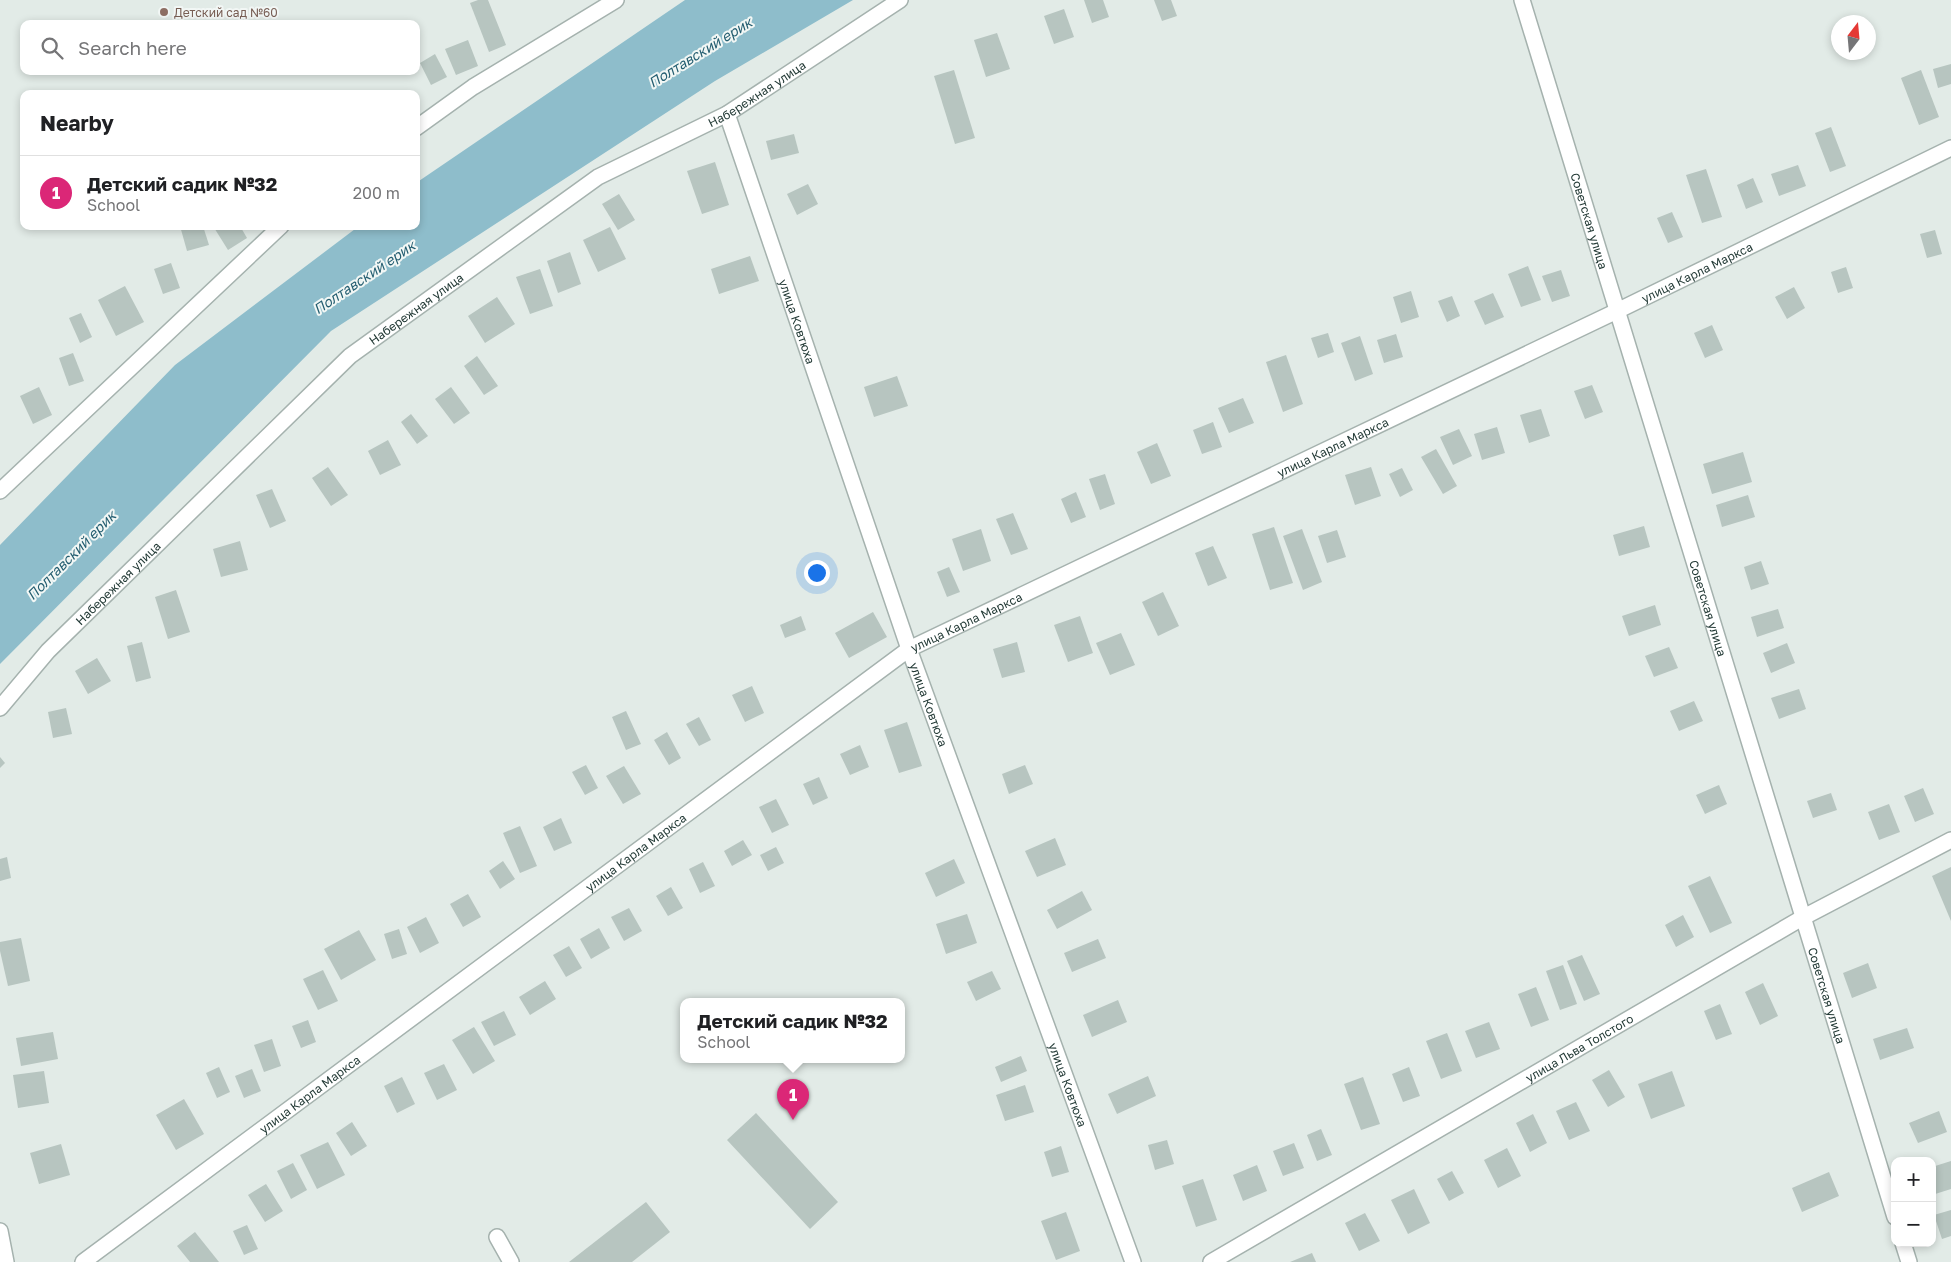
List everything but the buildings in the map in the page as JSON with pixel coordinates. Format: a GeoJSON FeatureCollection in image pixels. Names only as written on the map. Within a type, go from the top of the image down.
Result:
{"type":"FeatureCollection","features":[{"type":"Feature","properties":{"kind":"street"},"geometry":{"type":"LineString","coordinates":[[420,125],[473,87],[616,0]]}},
{"type":"Feature","properties":{"kind":"street","name":"Набережная улица"},"geometry":{"type":"LineString","coordinates":[[0,708],[48,652],[350,356],[598,177],[727,114],[900,0]]}},
{"type":"Feature","properties":{"kind":"street","name":"Советская улица"},"geometry":{"type":"LineString","coordinates":[[1522,0],[1891,1204]]}},
{"type":"Feature","properties":{"kind":"street","name":"улица Ковтюха"},"geometry":{"type":"LineString","coordinates":[[727,114],[909,649],[1133,1262]]}},
{"type":"Feature","properties":{"kind":"street","name":"улица Карла Маркса"},"geometry":{"type":"LineString","coordinates":[[83,1262],[909,649],[1617,312],[1951,148]]}},
{"type":"Feature","properties":{"kind":"street"},"geometry":{"type":"LineString","coordinates":[[0,492],[276,230]]}},
{"type":"Feature","properties":{"kind":"street","name":"улица Льва Толстого"},"geometry":{"type":"LineString","coordinates":[[1211,1262],[1802,918],[1951,840]]}},
{"type":"Feature","properties":{"kind":"street"},"geometry":{"type":"LineString","coordinates":[[0,1231],[6,1262]]}},
{"type":"Feature","properties":{"kind":"street"},"geometry":{"type":"LineString","coordinates":[[497,1238],[511,1262]]}},
{"type":"Feature","properties":{"kind":"street"},"geometry":{"type":"LineString","coordinates":[[1904,1247],[1909,1262]]}},
{"type":"Feature","properties":{"kind":"water","name":"Полтавский ерик"},"geometry":{"type":"Polygon","coordinates":[[[685,0],[853,0],[715,81],[331,331],[0,664],[0,545],[175,365],[354,230],[420,230],[420,180],[685,0]]]}},
{"type":"Feature","properties":{"kind":"place","name":"Детский сад №60"},"geometry":{"type":"Point","coordinates":[164,12]}},
{"type":"Feature","properties":{"kind":"place","name":"Детский садик №32"},"geometry":{"type":"Point","coordinates":[793,1120]}}]}
